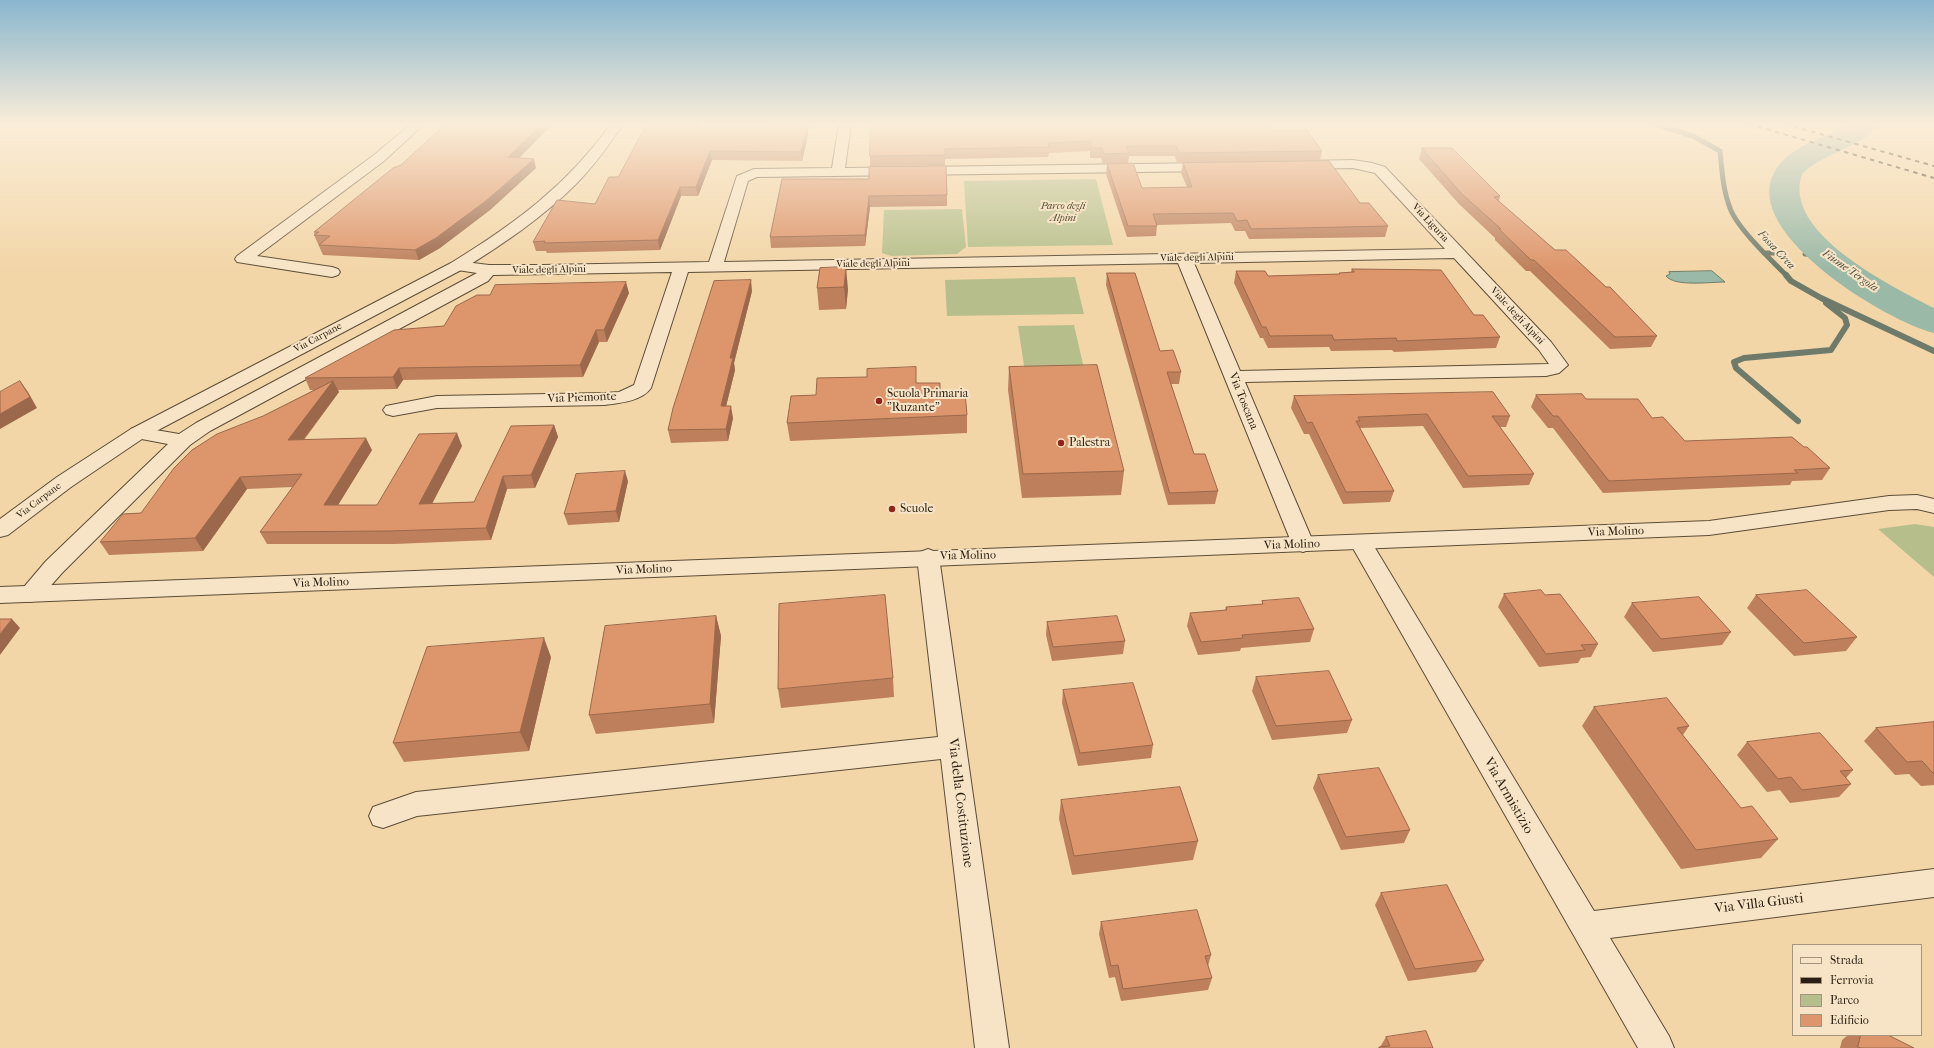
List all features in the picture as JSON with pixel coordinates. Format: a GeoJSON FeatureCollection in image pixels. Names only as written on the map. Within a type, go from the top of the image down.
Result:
{"type":"FeatureCollection","features":[{"type":"Feature","properties":{"kind":"street"},"geometry":{"type":"LineString","coordinates":[[332,272],[243,259],[359,173]]}},
{"type":"Feature","properties":{"kind":"street","name":"Via Carpane"},"geometry":{"type":"LineString","coordinates":[[0,530],[64,482],[138,433],[457,266],[494,244],[563,190],[578,173]]}},
{"type":"Feature","properties":{"kind":"street"},"geometry":{"type":"LineString","coordinates":[[715,267],[742,179],[754,174],[800,173]]}},
{"type":"Feature","properties":{"kind":"street","name":"Via Liguria"},"geometry":{"type":"LineString","coordinates":[[1381,173],[1458,253]]}},
{"type":"Feature","properties":{"kind":"street","name":"Viale degli Alpini"},"geometry":{"type":"LineString","coordinates":[[457,266],[489,270],[1458,253],[1556,359],[1559,365],[1558,367],[1546,370],[1233,377]]}},
{"type":"Feature","properties":{"kind":"street","name":"Via Toscana"},"geometry":{"type":"LineString","coordinates":[[1184,258],[1303,544]]}},
{"type":"Feature","properties":{"kind":"street","name":"Via Piemonte"},"geometry":{"type":"LineString","coordinates":[[393,410],[437,402],[605,399],[617,398],[635,393],[642,388],[682,267]]}},
{"type":"Feature","properties":{"kind":"street"},"geometry":{"type":"LineString","coordinates":[[30,594],[54,567],[183,441],[203,427],[482,278],[489,270]]}},
{"type":"Feature","properties":{"kind":"street"},"geometry":{"type":"LineString","coordinates":[[138,433],[183,441]]}},
{"type":"Feature","properties":{"kind":"street","name":"Via Molino"},"geometry":{"type":"LineString","coordinates":[[0,595],[928,557],[1362,543],[1709,528],[1889,503],[1917,502],[1934,506]]}},
{"type":"Feature","properties":{"kind":"street","name":"Via Armistizio"},"geometry":{"type":"LineString","coordinates":[[1362,543],[1657,1048]]}},
{"type":"Feature","properties":{"kind":"street","name":"Via della Costituzione"},"geometry":{"type":"LineString","coordinates":[[928,557],[992,1048]]}},
{"type":"Feature","properties":{"kind":"street"},"geometry":{"type":"LineString","coordinates":[[383,816],[416,804],[953,747]]}},
{"type":"Feature","properties":{"kind":"street","name":"Via Villa Giusti"},"geometry":{"type":"LineString","coordinates":[[1585,927],[1668,915],[1934,883]]}},
{"type":"Feature","properties":{"kind":"green space","name":"Parco degli Alpini"},"geometry":{"type":"Polygon","coordinates":[[[1096,179],[1113,245],[968,247],[964,181],[1096,179]]]}},
{"type":"Feature","properties":{"kind":"green space"},"geometry":{"type":"Polygon","coordinates":[[[962,209],[966,247],[957,254],[891,256],[882,253],[884,210],[962,209]]]}},
{"type":"Feature","properties":{"kind":"green space"},"geometry":{"type":"Polygon","coordinates":[[[1075,277],[1084,314],[947,316],[945,280],[1075,277]]]}},
{"type":"Feature","properties":{"kind":"green space"},"geometry":{"type":"Polygon","coordinates":[[[1074,325],[1086,377],[1026,379],[1018,326],[1074,325]]]}},
{"type":"Feature","properties":{"kind":"green space"},"geometry":{"type":"Polygon","coordinates":[[[1915,524],[1934,527],[1934,577],[1878,529],[1915,524]]]}},
{"type":"Feature","properties":{"kind":"shaded area"},"geometry":{"type":"Polygon","coordinates":[[[1712,271],[1725,282],[1685,283],[1677,282],[1666,276],[1670,274],[1669,272],[1712,271]]]}},
{"type":"Feature","properties":{"kind":"building"},"geometry":{"type":"Polygon","coordinates":[[[387,173],[518,173],[487,200],[436,238],[415,250],[319,245],[330,236],[314,235],[319,232],[314,232],[387,173]]]}},
{"type":"Feature","properties":{"kind":"building"},"geometry":{"type":"Polygon","coordinates":[[[620,173],[701,173],[696,187],[680,187],[658,240],[533,242],[557,200],[595,204],[609,177],[618,177],[620,173]]]}},
{"type":"Feature","properties":{"kind":"building"},"geometry":{"type":"Polygon","coordinates":[[[869,173],[946,173],[947,195],[869,196],[865,235],[770,237],[782,179],[869,179],[869,173]]]}},
{"type":"Feature","properties":{"kind":"building"},"geometry":{"type":"Polygon","coordinates":[[[1110,173],[1137,173],[1142,188],[1192,187],[1187,173],[1338,173],[1360,203],[1369,203],[1388,226],[1251,229],[1247,220],[1237,221],[1233,213],[1153,214],[1157,226],[1128,226],[1110,173]]]}},
{"type":"Feature","properties":{"kind":"building"},"geometry":{"type":"Polygon","coordinates":[[[1444,173],[1477,173],[1500,196],[1494,197],[1555,250],[1566,250],[1606,287],[1610,287],[1657,336],[1615,337],[1462,194],[1444,173]]]}},
{"type":"Feature","properties":{"kind":"building"},"geometry":{"type":"Polygon","coordinates":[[[846,267],[844,287],[817,288],[820,268],[846,267]]]}},
{"type":"Feature","properties":{"kind":"building"},"geometry":{"type":"Polygon","coordinates":[[[1352,269],[1441,270],[1474,315],[1483,315],[1500,337],[1397,341],[1396,338],[1334,340],[1332,335],[1270,336],[1266,327],[1262,327],[1236,271],[1265,271],[1268,276],[1340,274],[1339,273],[1354,272],[1352,269]]]}},
{"type":"Feature","properties":{"kind":"building"},"geometry":{"type":"Polygon","coordinates":[[[1107,273],[1135,273],[1160,351],[1173,350],[1181,372],[1167,372],[1194,454],[1205,454],[1218,491],[1170,493],[1107,273]]]}},
{"type":"Feature","properties":{"kind":"building"},"geometry":{"type":"Polygon","coordinates":[[[751,280],[730,358],[733,358],[721,406],[731,406],[726,429],[668,430],[673,408],[714,281],[751,280]]]}},
{"type":"Feature","properties":{"kind":"building"},"geometry":{"type":"Polygon","coordinates":[[[626,282],[604,330],[596,330],[580,365],[399,368],[393,377],[305,378],[394,330],[444,326],[456,306],[477,295],[490,295],[495,285],[626,282]]]}},
{"type":"Feature","properties":{"kind":"building","name":"Palestra"},"geometry":{"type":"Polygon","coordinates":[[[1097,365],[1124,471],[1023,474],[1009,367],[1097,365]]]}},
{"type":"Feature","properties":{"kind":"building"},"geometry":{"type":"Polygon","coordinates":[[[916,367],[916,383],[940,383],[940,392],[965,392],[967,415],[787,423],[791,396],[816,395],[817,378],[867,377],[867,369],[916,367]]]}},
{"type":"Feature","properties":{"kind":"building"},"geometry":{"type":"Polygon","coordinates":[[[20,381],[30,397],[0,414],[0,392],[20,381]]]}},
{"type":"Feature","properties":{"kind":"building"},"geometry":{"type":"Polygon","coordinates":[[[333,381],[288,440],[366,438],[324,505],[377,505],[419,434],[457,433],[419,504],[474,502],[511,426],[554,425],[531,475],[503,476],[486,528],[389,531],[260,532],[302,474],[240,477],[195,538],[100,542],[123,514],[141,513],[174,468],[192,450],[217,434],[263,416],[333,381]]]}},
{"type":"Feature","properties":{"kind":"building"},"geometry":{"type":"Polygon","coordinates":[[[1493,392],[1510,416],[1492,416],[1534,474],[1468,476],[1427,414],[1358,417],[1360,421],[1356,421],[1394,491],[1346,492],[1312,422],[1307,423],[1294,396],[1493,392]]]}},
{"type":"Feature","properties":{"kind":"building"},"geometry":{"type":"Polygon","coordinates":[[[1582,394],[1586,399],[1638,399],[1652,418],[1663,417],[1685,441],[1792,437],[1804,447],[1807,447],[1830,468],[1794,470],[1798,473],[1609,481],[1558,416],[1553,416],[1536,395],[1582,394]]]}},
{"type":"Feature","properties":{"kind":"building"},"geometry":{"type":"Polygon","coordinates":[[[625,471],[616,511],[564,514],[576,474],[625,471]]]}},
{"type":"Feature","properties":{"kind":"building"},"geometry":{"type":"Polygon","coordinates":[[[1541,590],[1545,595],[1560,594],[1598,644],[1581,645],[1585,650],[1546,654],[1504,594],[1541,590]]]}},
{"type":"Feature","properties":{"kind":"building"},"geometry":{"type":"Polygon","coordinates":[[[1807,590],[1857,637],[1804,643],[1756,595],[1807,590]]]}},
{"type":"Feature","properties":{"kind":"building"},"geometry":{"type":"Polygon","coordinates":[[[885,595],[893,678],[778,689],[779,604],[885,595]]]}},
{"type":"Feature","properties":{"kind":"building"},"geometry":{"type":"Polygon","coordinates":[[[1699,597],[1731,632],[1661,639],[1632,603],[1699,597]]]}},
{"type":"Feature","properties":{"kind":"building"},"geometry":{"type":"Polygon","coordinates":[[[1299,598],[1314,629],[1242,635],[1243,638],[1201,642],[1190,613],[1227,610],[1226,607],[1263,604],[1262,601],[1299,598]]]}},
{"type":"Feature","properties":{"kind":"building"},"geometry":{"type":"Polygon","coordinates":[[[716,616],[710,704],[589,715],[605,626],[716,616]]]}},
{"type":"Feature","properties":{"kind":"building"},"geometry":{"type":"Polygon","coordinates":[[[1117,616],[1125,641],[1053,647],[1047,622],[1117,616]]]}},
{"type":"Feature","properties":{"kind":"building"},"geometry":{"type":"Polygon","coordinates":[[[0,619],[12,619],[0,634],[0,619]]]}},
{"type":"Feature","properties":{"kind":"building"},"geometry":{"type":"Polygon","coordinates":[[[544,638],[520,732],[393,743],[427,647],[544,638]]]}},
{"type":"Feature","properties":{"kind":"building"},"geometry":{"type":"Polygon","coordinates":[[[1329,671],[1352,720],[1276,726],[1256,677],[1329,671]]]}},
{"type":"Feature","properties":{"kind":"building"},"geometry":{"type":"Polygon","coordinates":[[[1133,683],[1153,745],[1080,753],[1063,690],[1133,683]]]}},
{"type":"Feature","properties":{"kind":"building"},"geometry":{"type":"Polygon","coordinates":[[[1667,698],[1689,726],[1677,728],[1741,808],[1752,806],[1778,839],[1696,850],[1594,707],[1667,698]]]}},
{"type":"Feature","properties":{"kind":"building"},"geometry":{"type":"Polygon","coordinates":[[[1934,722],[1934,773],[1922,761],[1907,762],[1876,728],[1934,722]]]}},
{"type":"Feature","properties":{"kind":"building"},"geometry":{"type":"Polygon","coordinates":[[[1820,733],[1853,770],[1840,771],[1851,784],[1802,790],[1791,777],[1778,779],[1747,742],[1820,733]]]}},
{"type":"Feature","properties":{"kind":"building"},"geometry":{"type":"Polygon","coordinates":[[[1379,768],[1410,830],[1346,837],[1318,775],[1379,768]]]}},
{"type":"Feature","properties":{"kind":"building"},"geometry":{"type":"Polygon","coordinates":[[[1180,787],[1198,841],[1074,856],[1061,800],[1180,787]]]}},
{"type":"Feature","properties":{"kind":"building"},"geometry":{"type":"Polygon","coordinates":[[[1447,885],[1484,960],[1415,969],[1381,893],[1447,885]]]}},
{"type":"Feature","properties":{"kind":"building"},"geometry":{"type":"Polygon","coordinates":[[[1197,910],[1211,955],[1205,956],[1212,978],[1123,989],[1118,965],[1111,966],[1101,922],[1197,910]]]}},
{"type":"Feature","properties":{"kind":"building"},"geometry":{"type":"Polygon","coordinates":[[[1426,1031],[1433,1048],[1379,1048],[1390,1046],[1386,1037],[1426,1031]]]}},
{"type":"Feature","properties":{"kind":"building"},"geometry":{"type":"Polygon","coordinates":[[[1861,1036],[1890,1036],[1914,1048],[1861,1048],[1858,1047],[1861,1036]]]}},
{"type":"Feature","properties":{"kind":"waterway","name":"Fossa Crea"},"geometry":{"type":"LineString","coordinates":[[1722,173],[1726,194],[1734,216],[1755,244],[1764,253]]}},
{"type":"Feature","properties":{"kind":"waterway","name":"Fiume Tergola"},"geometry":{"type":"LineString","coordinates":[[1788,173],[1785,186],[1785,196],[1791,217],[1804,236],[1844,271],[1868,287],[1934,322]]}},
{"type":"Feature","properties":{"kind":"waterway"},"geometry":{"type":"LineString","coordinates":[[1764,253],[1781,253]]}},
{"type":"Feature","properties":{"kind":"waterway","name":"Fossa Crea"},"geometry":{"type":"LineString","coordinates":[[1764,253],[1786,275]]}},
{"type":"Feature","properties":{"kind":"waterway"},"geometry":{"type":"LineString","coordinates":[[1805,254],[1823,255]]}},
{"type":"Feature","properties":{"kind":"waterway","name":"Fossa Crea"},"geometry":{"type":"LineString","coordinates":[[1786,275],[1791,281],[1821,298],[1934,351]]}},
{"type":"Feature","properties":{"kind":"waterway"},"geometry":{"type":"LineString","coordinates":[[1798,421],[1736,368],[1734,362],[1744,358],[1831,350],[1847,325],[1845,318],[1826,303]]}},
{"type":"Feature","properties":{"kind":"railway"},"geometry":{"type":"LineString","coordinates":[[1917,173],[1934,178]]}},
{"type":"Feature","properties":{"kind":"place","name":"Scuola Primaria \"Ruzante\""},"geometry":{"type":"Point","coordinates":[879,401]}},
{"type":"Feature","properties":{"kind":"place","name":"Palestra"},"geometry":{"type":"Point","coordinates":[1061,443]}},
{"type":"Feature","properties":{"kind":"place","name":"Scuole"},"geometry":{"type":"Point","coordinates":[892,509]}}]}
